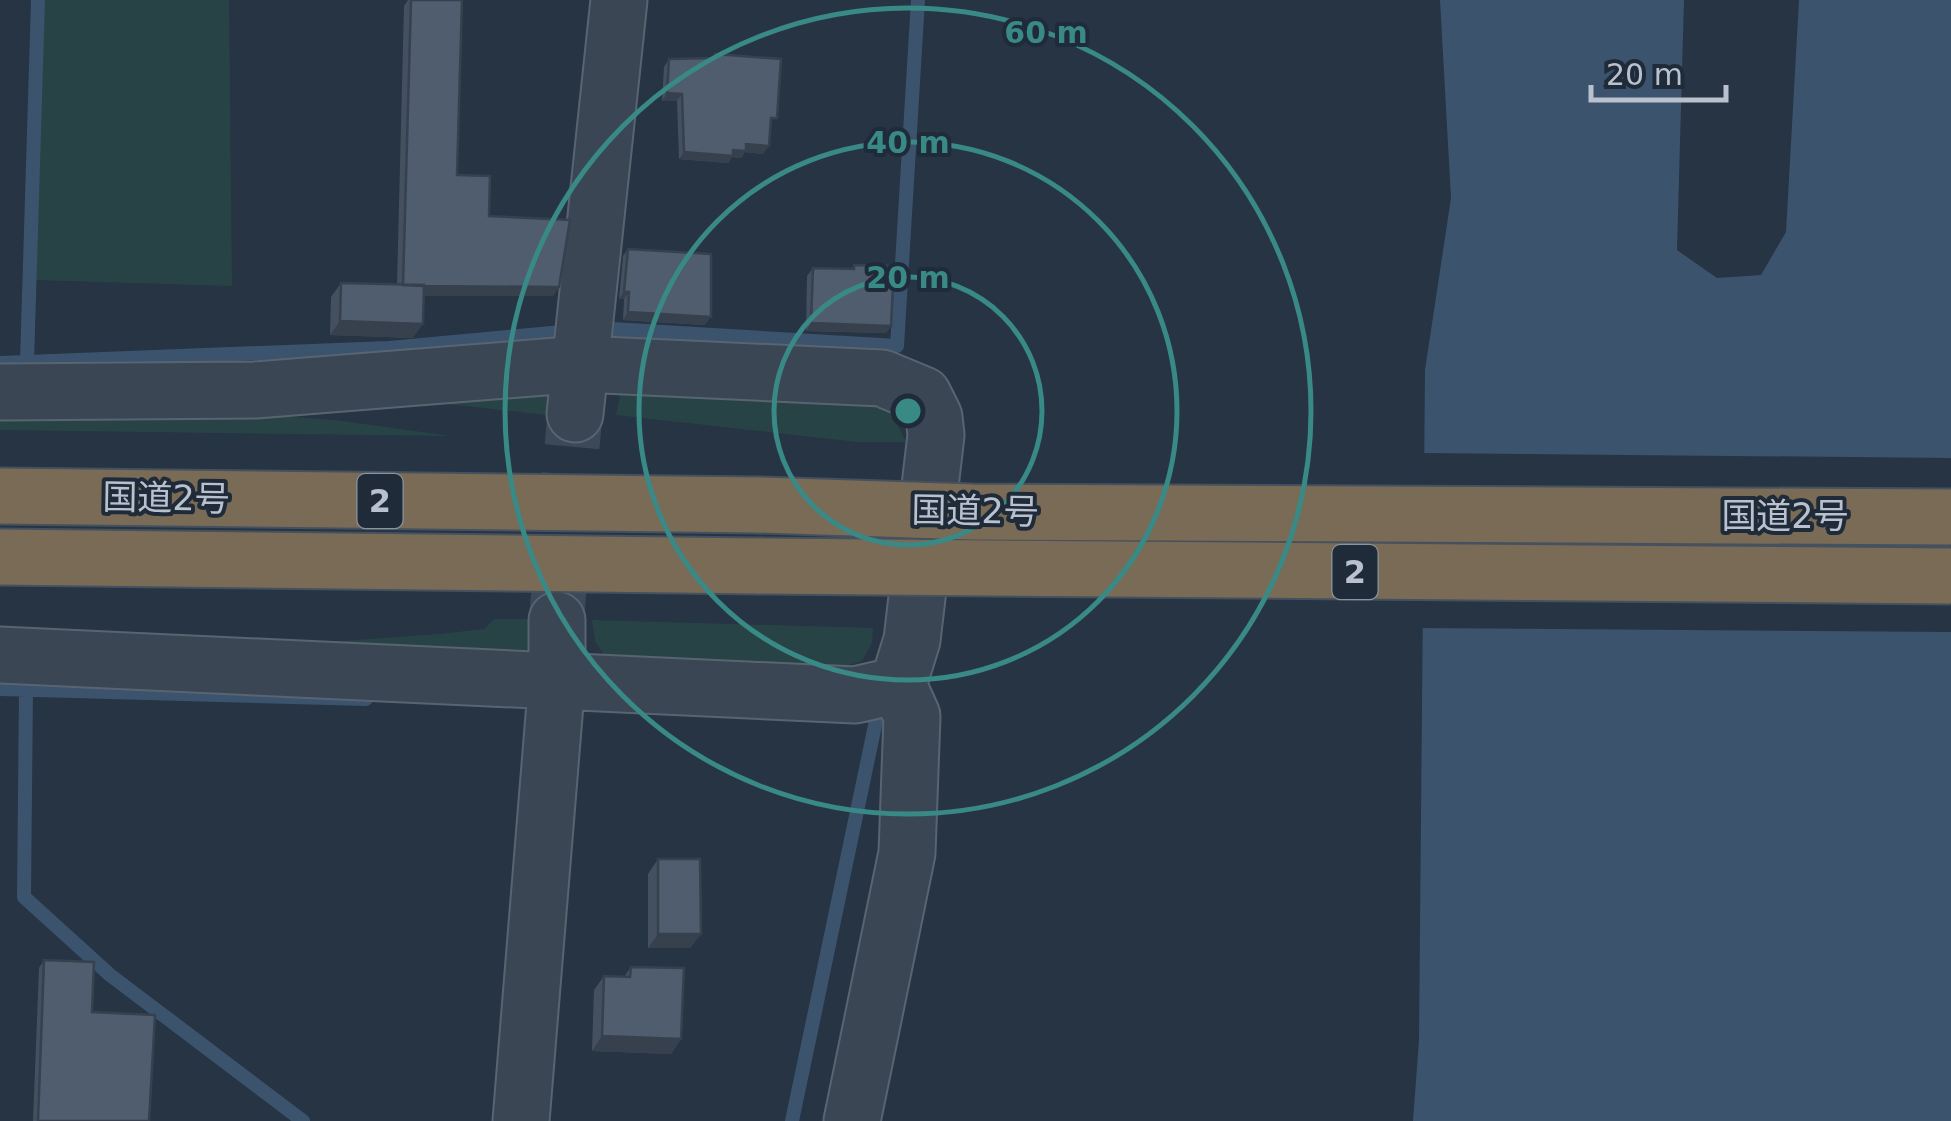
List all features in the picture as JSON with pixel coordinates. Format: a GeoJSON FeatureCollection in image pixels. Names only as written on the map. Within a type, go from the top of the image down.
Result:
{"type":"FeatureCollection","features":[{"type":"Feature","properties":{"kind":"highway","name":"国道2号"},"geometry":{"type":"LineString","coordinates":[[0,496],[759,505],[972,512],[1951,516]]}},
{"type":"Feature","properties":{"kind":"highway","name":"国道2号"},"geometry":{"type":"LineString","coordinates":[[0,557],[1951,576]]}},
{"type":"Feature","properties":{"kind":"highway"},"geometry":{"type":"LineString","coordinates":[[0,582],[418,560]]}},
{"type":"Feature","properties":{"kind":"street"},"geometry":{"type":"LineString","coordinates":[[582,359],[619,0]]}},
{"type":"Feature","properties":{"kind":"street"},"geometry":{"type":"LineString","coordinates":[[0,392],[255,390],[582,359],[882,378],[924,395],[934,416],[936,435],[912,640],[898,686],[912,716],[907,853],[852,1121]]}},
{"type":"Feature","properties":{"kind":"street"},"geometry":{"type":"LineString","coordinates":[[521,1121],[557,679],[556,620]]}},
{"type":"Feature","properties":{"kind":"street"},"geometry":{"type":"LineString","coordinates":[[0,655],[855,695],[898,686]]}},
{"type":"Feature","properties":{"kind":"green space"},"geometry":{"type":"Polygon","coordinates":[[[43,0],[229,0],[232,286],[34,280],[43,0]]]}},
{"type":"Feature","properties":{"kind":"green space"},"geometry":{"type":"Polygon","coordinates":[[[622,386],[874,394],[893,415],[906,442],[857,442],[616,415],[622,386]]]}},
{"type":"Feature","properties":{"kind":"green space"},"geometry":{"type":"Polygon","coordinates":[[[553,393],[564,417],[376,396],[553,393]]]}},
{"type":"Feature","properties":{"kind":"green space"},"geometry":{"type":"Polygon","coordinates":[[[0,414],[252,414],[335,420],[451,436],[0,430],[0,414]]]}},
{"type":"Feature","properties":{"kind":"green space"},"geometry":{"type":"Polygon","coordinates":[[[494,619],[542,619],[537,643],[528,655],[231,649],[484,629],[494,619]]]}},
{"type":"Feature","properties":{"kind":"green space"},"geometry":{"type":"Polygon","coordinates":[[[592,620],[873,628],[872,643],[862,661],[828,672],[607,660],[595,641],[592,620]]]}},
{"type":"Feature","properties":{"kind":"water"},"geometry":{"type":"Polygon","coordinates":[[[1440,0],[1684,0],[1677,250],[1717,278],[1761,275],[1786,232],[1799,0],[1951,0],[1951,1121],[1413,1121],[1419,1040],[1425,370],[1451,198],[1440,0]]]}},
{"type":"Feature","properties":{"kind":"pier"},"geometry":{"type":"Polygon","coordinates":[[[1420,453],[1951,458],[1951,632],[1418,628],[1420,453]]]}},
{"type":"Feature","properties":{"kind":"building"},"geometry":{"type":"Polygon","coordinates":[[[411,0],[462,0],[457,175],[490,176],[489,216],[570,220],[559,287],[403,285],[411,0]]]}},
{"type":"Feature","properties":{"kind":"building"},"geometry":{"type":"Polygon","coordinates":[[[715,54],[781,59],[777,118],[771,118],[769,146],[746,144],[746,151],[733,150],[733,156],[684,152],[682,94],[667,93],[669,59],[714,58],[715,54]]]}},
{"type":"Feature","properties":{"kind":"building"},"geometry":{"type":"Polygon","coordinates":[[[628,249],[711,254],[711,317],[628,312],[629,292],[624,292],[628,249]]]}},
{"type":"Feature","properties":{"kind":"building"},"geometry":{"type":"Polygon","coordinates":[[[854,265],[894,266],[891,326],[811,323],[813,268],[854,269],[854,265]]]}},
{"type":"Feature","properties":{"kind":"building"},"geometry":{"type":"Polygon","coordinates":[[[341,283],[424,285],[423,324],[340,321],[341,283]]]}},
{"type":"Feature","properties":{"kind":"building"},"geometry":{"type":"Polygon","coordinates":[[[658,859],[700,859],[701,934],[658,934],[658,859]]]}},
{"type":"Feature","properties":{"kind":"building"},"geometry":{"type":"Polygon","coordinates":[[[44,960],[94,962],[92,1012],[155,1015],[149,1121],[38,1121],[44,960]]]}},
{"type":"Feature","properties":{"kind":"building"},"geometry":{"type":"Polygon","coordinates":[[[631,967],[684,968],[681,1039],[602,1036],[604,976],[630,977],[631,967]]]}},
{"type":"Feature","properties":{"kind":"waterway"},"geometry":{"type":"LineString","coordinates":[[27,362],[38,0]]}},
{"type":"Feature","properties":{"kind":"waterway"},"geometry":{"type":"LineString","coordinates":[[595,328],[897,346],[918,0]]}},
{"type":"Feature","properties":{"kind":"waterway"},"geometry":{"type":"LineString","coordinates":[[0,363],[389,348],[573,331]]}},
{"type":"Feature","properties":{"kind":"waterway"},"geometry":{"type":"LineString","coordinates":[[0,689],[366,699]]}},
{"type":"Feature","properties":{"kind":"waterway"},"geometry":{"type":"LineString","coordinates":[[26,689],[24,897],[110,975],[303,1121]]}},
{"type":"Feature","properties":{"kind":"waterway"},"geometry":{"type":"LineString","coordinates":[[792,1121],[877,716],[861,716]]}},
{"type":"Feature","properties":{"kind":"tunnel"},"geometry":{"type":"LineString","coordinates":[[557,612],[575,414]]}}]}
